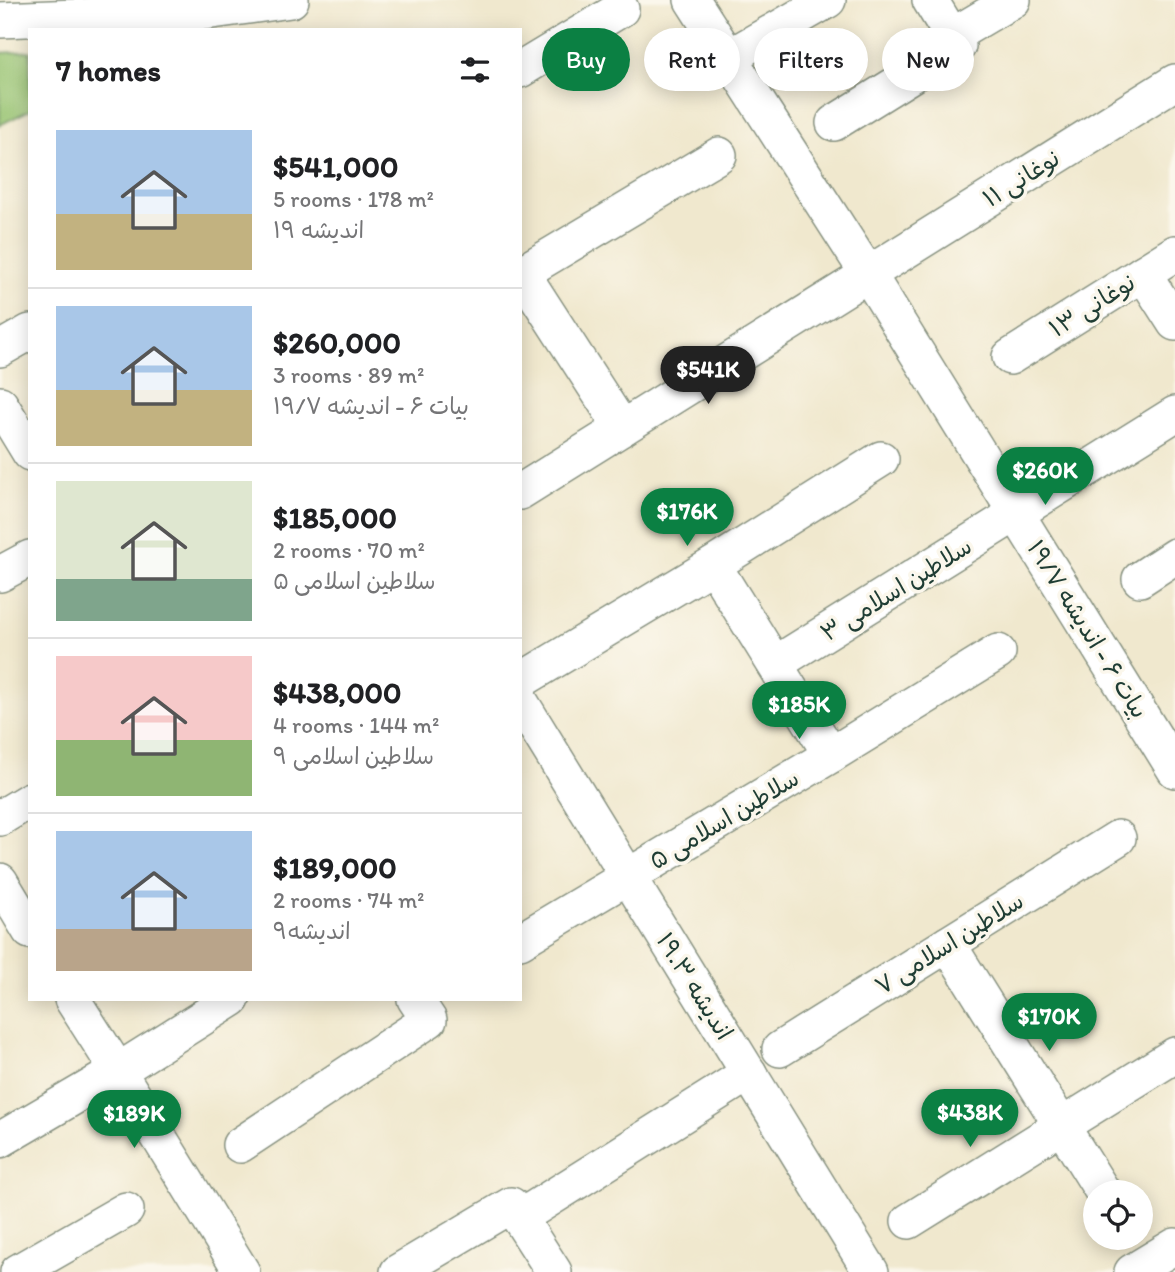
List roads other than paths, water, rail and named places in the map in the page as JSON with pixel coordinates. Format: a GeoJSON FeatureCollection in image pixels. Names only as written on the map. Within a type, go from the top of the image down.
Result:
{"type":"FeatureCollection","features":[{"type":"Feature","properties":{"kind":"street"},"geometry":{"type":"LineString","coordinates":[[0,20],[205,12],[291,0]]}},
{"type":"Feature","properties":{"kind":"street","name":"بیات ۶ - اندیشه ۱۹/۷"},"geometry":{"type":"LineString","coordinates":[[692,0],[710,28]]}},
{"type":"Feature","properties":{"kind":"street"},"geometry":{"type":"LineString","coordinates":[[740,51],[828,0]]}},
{"type":"Feature","properties":{"kind":"street"},"geometry":{"type":"LineString","coordinates":[[930,0],[947,28]]}},
{"type":"Feature","properties":{"kind":"street"},"geometry":{"type":"LineString","coordinates":[[973,28],[1013,0]]}},
{"type":"Feature","properties":{"kind":"street"},"geometry":{"type":"LineString","coordinates":[[522,69],[621,9]]}},
{"type":"Feature","properties":{"kind":"street","name":"بیات ۶ - اندیشه ۱۹/۷"},"geometry":{"type":"LineString","coordinates":[[740,74],[1175,770]]}},
{"type":"Feature","properties":{"kind":"street","name":"نوغانی ۱۱"},"geometry":{"type":"LineString","coordinates":[[522,491],[1175,82]]}},
{"type":"Feature","properties":{"kind":"street"},"geometry":{"type":"LineString","coordinates":[[834,123],[882,90]]}},
{"type":"Feature","properties":{"kind":"street"},"geometry":{"type":"LineString","coordinates":[[522,271],[719,155]]}},
{"type":"Feature","properties":{"kind":"street","name":"نوغانی ۱۳"},"geometry":{"type":"LineString","coordinates":[[1010,357],[1175,253]]}},
{"type":"Feature","properties":{"kind":"street"},"geometry":{"type":"LineString","coordinates":[[1143,273],[1175,323]]}},
{"type":"Feature","properties":{"kind":"street"},"geometry":{"type":"LineString","coordinates":[[522,275],[622,428]]}},
{"type":"Feature","properties":{"kind":"street"},"geometry":{"type":"LineString","coordinates":[[0,349],[28,332]]}},
{"type":"Feature","properties":{"kind":"street"},"geometry":{"type":"LineString","coordinates":[[0,404],[28,450]]}},
{"type":"Feature","properties":{"kind":"street","name":"سلاطین اسلامی ۳"},"geometry":{"type":"LineString","coordinates":[[775,664],[1175,414]]}},
{"type":"Feature","properties":{"kind":"street"},"geometry":{"type":"LineString","coordinates":[[522,680],[713,565],[881,459]]}},
{"type":"Feature","properties":{"kind":"street"},"geometry":{"type":"LineString","coordinates":[[1140,579],[1175,556]]}},
{"type":"Feature","properties":{"kind":"street"},"geometry":{"type":"LineString","coordinates":[[0,575],[28,559]]}},
{"type":"Feature","properties":{"kind":"street"},"geometry":{"type":"LineString","coordinates":[[713,565],[831,755]]}},
{"type":"Feature","properties":{"kind":"street","name":"سلاطین اسلامی ۵"},"geometry":{"type":"LineString","coordinates":[[522,940],[998,652]]}},
{"type":"Feature","properties":{"kind":"street","name":"اندیشه ۱۹.۳"},"geometry":{"type":"LineString","coordinates":[[522,704],[871,1272]]}},
{"type":"Feature","properties":{"kind":"street"},"geometry":{"type":"LineString","coordinates":[[0,818],[28,801]]}},
{"type":"Feature","properties":{"kind":"street","name":"سلاطین اسلامی ۷"},"geometry":{"type":"LineString","coordinates":[[780,1049],[1118,838]]}},
{"type":"Feature","properties":{"kind":"street"},"geometry":{"type":"LineString","coordinates":[[0,881],[28,928]]}},
{"type":"Feature","properties":{"kind":"street"},"geometry":{"type":"LineString","coordinates":[[948,944],[1096,1180]]}},
{"type":"Feature","properties":{"kind":"street"},"geometry":{"type":"LineString","coordinates":[[73,1001],[242,1272]]}},
{"type":"Feature","properties":{"kind":"street"},"geometry":{"type":"LineString","coordinates":[[0,1140],[229,1001]]}},
{"type":"Feature","properties":{"kind":"street"},"geometry":{"type":"LineString","coordinates":[[240,1145],[429,1020],[419,1001]]}},
{"type":"Feature","properties":{"kind":"street"},"geometry":{"type":"LineString","coordinates":[[909,1220],[1175,1055]]}},
{"type":"Feature","properties":{"kind":"street"},"geometry":{"type":"LineString","coordinates":[[519,1218],[749,1073]]}},
{"type":"Feature","properties":{"kind":"street"},"geometry":{"type":"LineString","coordinates":[[398,1272],[511,1205],[554,1272]]}},
{"type":"Feature","properties":{"kind":"street"},"geometry":{"type":"LineString","coordinates":[[19,1272],[126,1210]]}}]}
